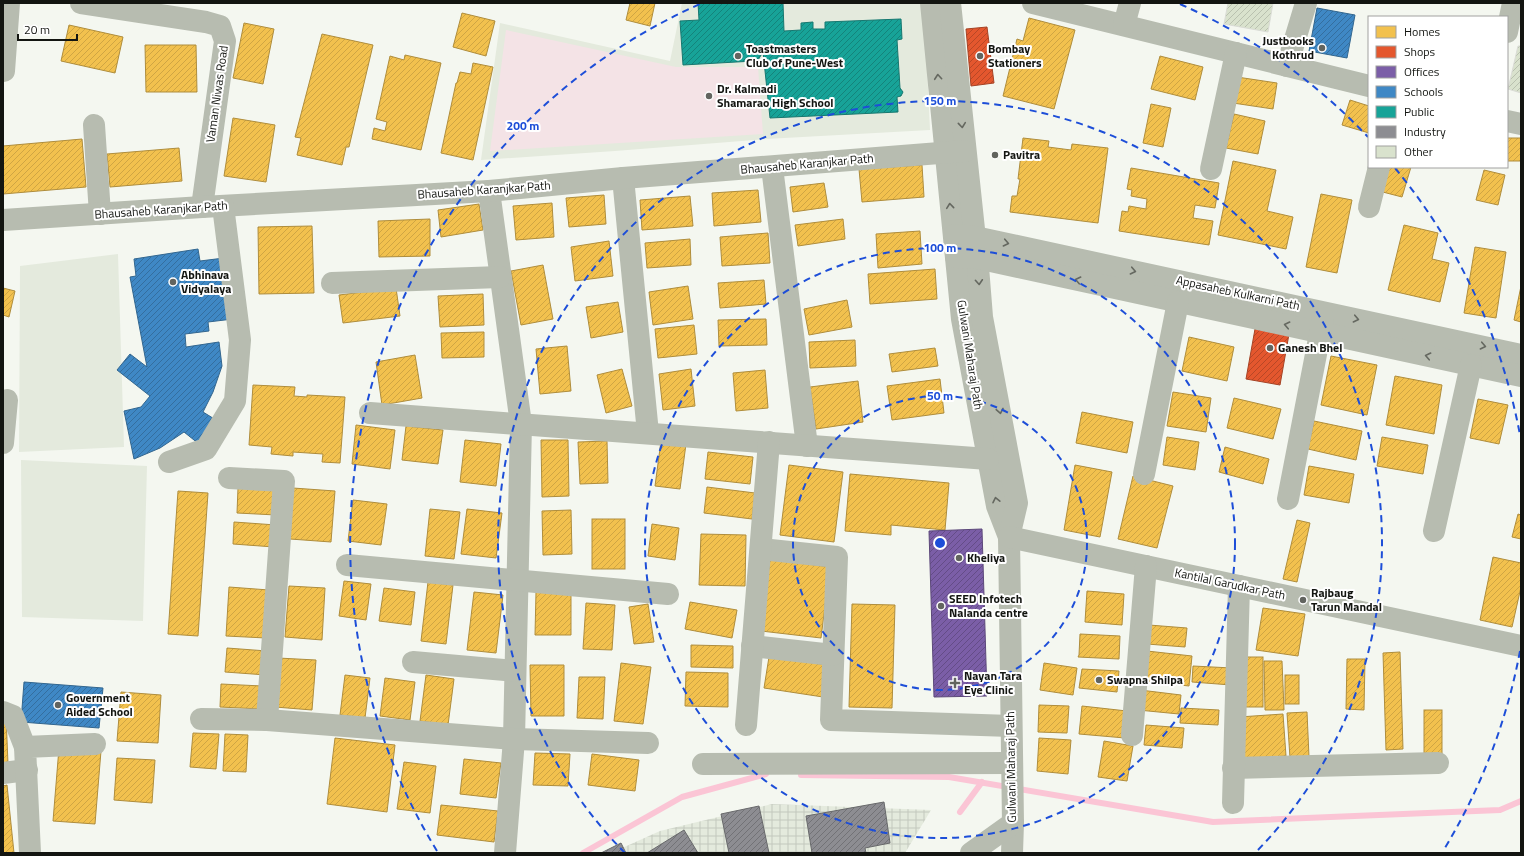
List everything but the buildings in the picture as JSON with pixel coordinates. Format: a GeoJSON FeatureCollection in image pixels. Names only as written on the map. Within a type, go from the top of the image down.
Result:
{"type":"FeatureCollection","features":[{"type":"Feature","properties":{"kind":"street"},"geometry":{"type":"LineString","coordinates":[[4,71],[9,3]]}},
{"type":"Feature","properties":{"kind":"street","name":"Vaman Niwas Road"},"geometry":{"type":"LineString","coordinates":[[81,3],[206,22],[220,26],[225,41],[202,207]]}},
{"type":"Feature","properties":{"kind":"street","name":"Gulwani Maharaj Path"},"geometry":{"type":"LineString","coordinates":[[931,3],[955,152],[967,258],[982,317],[1017,504],[1009,537],[1012,853]]}},
{"type":"Feature","properties":{"kind":"street","name":"Gulwani Maharaj Path"},"geometry":{"type":"LineString","coordinates":[[950,3],[955,152]]}},
{"type":"Feature","properties":{"kind":"street"},"geometry":{"type":"LineString","coordinates":[[1033,3],[1368,86]]}},
{"type":"Feature","properties":{"kind":"street"},"geometry":{"type":"LineString","coordinates":[[1124,26],[1130,3]]}},
{"type":"Feature","properties":{"kind":"street"},"geometry":{"type":"LineString","coordinates":[[1287,66],[1306,3]]}},
{"type":"Feature","properties":{"kind":"street"},"geometry":{"type":"LineString","coordinates":[[1508,27],[1513,3]]}},
{"type":"Feature","properties":{"kind":"street"},"geometry":{"type":"LineString","coordinates":[[1211,169],[1236,53]]}},
{"type":"Feature","properties":{"kind":"street"},"geometry":{"type":"LineString","coordinates":[[1508,121],[1521,124]]}},
{"type":"Feature","properties":{"kind":"street"},"geometry":{"type":"LineString","coordinates":[[94,125],[100,214]]}},
{"type":"Feature","properties":{"kind":"street","name":"Bhausaheb Karanjkar Path"},"geometry":{"type":"LineString","coordinates":[[3,220],[489,191],[623,178],[955,152]]}},
{"type":"Feature","properties":{"kind":"street"},"geometry":{"type":"LineString","coordinates":[[772,167],[808,446]]}},
{"type":"Feature","properties":{"kind":"street"},"geometry":{"type":"LineString","coordinates":[[1369,207],[1379,168]]}},
{"type":"Feature","properties":{"kind":"street"},"geometry":{"type":"LineString","coordinates":[[623,178],[648,433]]}},
{"type":"Feature","properties":{"kind":"street"},"geometry":{"type":"LineString","coordinates":[[489,191],[521,424],[514,739],[505,853]]}},
{"type":"Feature","properties":{"kind":"street"},"geometry":{"type":"LineString","coordinates":[[169,462],[206,449],[235,401],[240,340],[223,206]]}},
{"type":"Feature","properties":{"kind":"street","name":"Appasaheb Kulkarni Path"},"geometry":{"type":"LineString","coordinates":[[964,236],[1322,322],[1471,365],[1521,376]]}},
{"type":"Feature","properties":{"kind":"street","name":"Gulwani Maharaj Path"},"geometry":{"type":"LineString","coordinates":[[967,258],[962,319],[997,506],[1009,537]]}},
{"type":"Feature","properties":{"kind":"street","name":"Appasaheb Kulkarni Path"},"geometry":{"type":"LineString","coordinates":[[967,258],[1178,302],[1322,322],[1521,355]]}},
{"type":"Feature","properties":{"kind":"street"},"geometry":{"type":"LineString","coordinates":[[332,284],[500,277]]}},
{"type":"Feature","properties":{"kind":"street"},"geometry":{"type":"LineString","coordinates":[[1144,474],[1178,302]]}},
{"type":"Feature","properties":{"kind":"street"},"geometry":{"type":"LineString","coordinates":[[1288,500],[1322,322]]}},
{"type":"Feature","properties":{"kind":"street"},"geometry":{"type":"LineString","coordinates":[[1434,531],[1471,365]]}},
{"type":"Feature","properties":{"kind":"street"},"geometry":{"type":"LineString","coordinates":[[3,443],[7,400]]}},
{"type":"Feature","properties":{"kind":"street"},"geometry":{"type":"LineString","coordinates":[[370,413],[988,459]]}},
{"type":"Feature","properties":{"kind":"street"},"geometry":{"type":"LineString","coordinates":[[746,725],[769,442]]}},
{"type":"Feature","properties":{"kind":"street"},"geometry":{"type":"LineString","coordinates":[[229,478],[284,481],[267,720]]}},
{"type":"Feature","properties":{"kind":"street","name":"Kantilal Garudkar Path"},"geometry":{"type":"LineString","coordinates":[[1009,537],[1521,646]]}},
{"type":"Feature","properties":{"kind":"street"},"geometry":{"type":"LineString","coordinates":[[761,549],[837,557],[831,720],[1011,726]]}},
{"type":"Feature","properties":{"kind":"street"},"geometry":{"type":"LineString","coordinates":[[347,565],[668,594]]}},
{"type":"Feature","properties":{"kind":"street"},"geometry":{"type":"LineString","coordinates":[[1132,735],[1146,566]]}},
{"type":"Feature","properties":{"kind":"street"},"geometry":{"type":"LineString","coordinates":[[1233,803],[1239,586]]}},
{"type":"Feature","properties":{"kind":"street"},"geometry":{"type":"LineString","coordinates":[[752,646],[833,655]]}},
{"type":"Feature","properties":{"kind":"street"},"geometry":{"type":"LineString","coordinates":[[413,662],[515,671]]}},
{"type":"Feature","properties":{"kind":"street"},"geometry":{"type":"LineString","coordinates":[[3,712],[13,716],[25,747],[30,853]]}},
{"type":"Feature","properties":{"kind":"street"},"geometry":{"type":"LineString","coordinates":[[201,719],[267,720],[514,739],[648,743]]}},
{"type":"Feature","properties":{"kind":"street"},"geometry":{"type":"LineString","coordinates":[[25,747],[95,744]]}},
{"type":"Feature","properties":{"kind":"street"},"geometry":{"type":"LineString","coordinates":[[703,764],[1011,763]]}},
{"type":"Feature","properties":{"kind":"street"},"geometry":{"type":"LineString","coordinates":[[1233,768],[1438,763]]}},
{"type":"Feature","properties":{"kind":"street"},"geometry":{"type":"LineString","coordinates":[[3,773],[27,770]]}},
{"type":"Feature","properties":{"kind":"street"},"geometry":{"type":"LineString","coordinates":[[971,853],[1012,823]]}},
{"type":"Feature","properties":{"kind":"shaded area","name":"Dr. Kalmadi Shamarao High School"},"geometry":{"type":"Polygon","coordinates":[[[682,3],[924,3],[930,130],[766,139],[481,160],[500,23],[670,61],[682,3]]]}},
{"type":"Feature","properties":{"kind":"shaded area"},"geometry":{"type":"Polygon","coordinates":[[[506,30],[676,67],[758,67],[763,134],[490,151],[506,30]]]}},
{"type":"Feature","properties":{"kind":"shaded area"},"geometry":{"type":"Polygon","coordinates":[[[118,254],[124,447],[19,452],[20,266],[118,254]]]}},
{"type":"Feature","properties":{"kind":"shaded area"},"geometry":{"type":"Polygon","coordinates":[[[21,460],[147,466],[143,621],[22,617],[21,460]]]}},
{"type":"Feature","properties":{"kind":"shaded area"},"geometry":{"type":"Polygon","coordinates":[[[772,804],[931,810],[905,853],[611,853],[660,831],[772,804]]]}},
{"type":"Feature","properties":{"kind":"waterway"},"geometry":{"type":"LineString","coordinates":[[583,853],[682,797],[766,774]]}},
{"type":"Feature","properties":{"kind":"waterway"},"geometry":{"type":"LineString","coordinates":[[801,775],[949,777],[1213,822],[1500,810],[1521,801]]}},
{"type":"Feature","properties":{"kind":"waterway"},"geometry":{"type":"LineString","coordinates":[[960,812],[982,782]]}},
{"type":"Feature","properties":{"kind":"place","name":"Justbooks Kothrud"},"geometry":{"type":"Point","coordinates":[1322,48]}},
{"type":"Feature","properties":{"kind":"place","name":"Toastmasters Club of Pune-West"},"geometry":{"type":"Point","coordinates":[738,56]}},
{"type":"Feature","properties":{"kind":"place","name":"Bombay Stationers"},"geometry":{"type":"Point","coordinates":[980,56]}},
{"type":"Feature","properties":{"kind":"place","name":"Dr. Kalmadi Shamarao High School"},"geometry":{"type":"Point","coordinates":[709,96]}},
{"type":"Feature","properties":{"kind":"place","name":"Pavitra"},"geometry":{"type":"Point","coordinates":[995,155]}},
{"type":"Feature","properties":{"kind":"place","name":"Abhinava Vidyalaya"},"geometry":{"type":"Point","coordinates":[173,282]}},
{"type":"Feature","properties":{"kind":"place","name":"Ganesh Bhel"},"geometry":{"type":"Point","coordinates":[1270,348]}},
{"type":"Feature","properties":{"kind":"place","name":"Kheliya"},"geometry":{"type":"Point","coordinates":[959,558]}},
{"type":"Feature","properties":{"kind":"place","name":"Rajbaug Tarun Mandal"},"geometry":{"type":"Point","coordinates":[1303,600]}},
{"type":"Feature","properties":{"kind":"place","name":"SEED Infotech Nalanda centre"},"geometry":{"type":"Point","coordinates":[941,606]}},
{"type":"Feature","properties":{"kind":"place","name":"Swapna Shilpa"},"geometry":{"type":"Point","coordinates":[1099,680]}},
{"type":"Feature","properties":{"kind":"place","name":"Nayan Tara Eye Clinic"},"geometry":{"type":"Point","coordinates":[955,683]}},
{"type":"Feature","properties":{"kind":"place","name":"Government Aided School"},"geometry":{"type":"Point","coordinates":[58,705]}}]}
